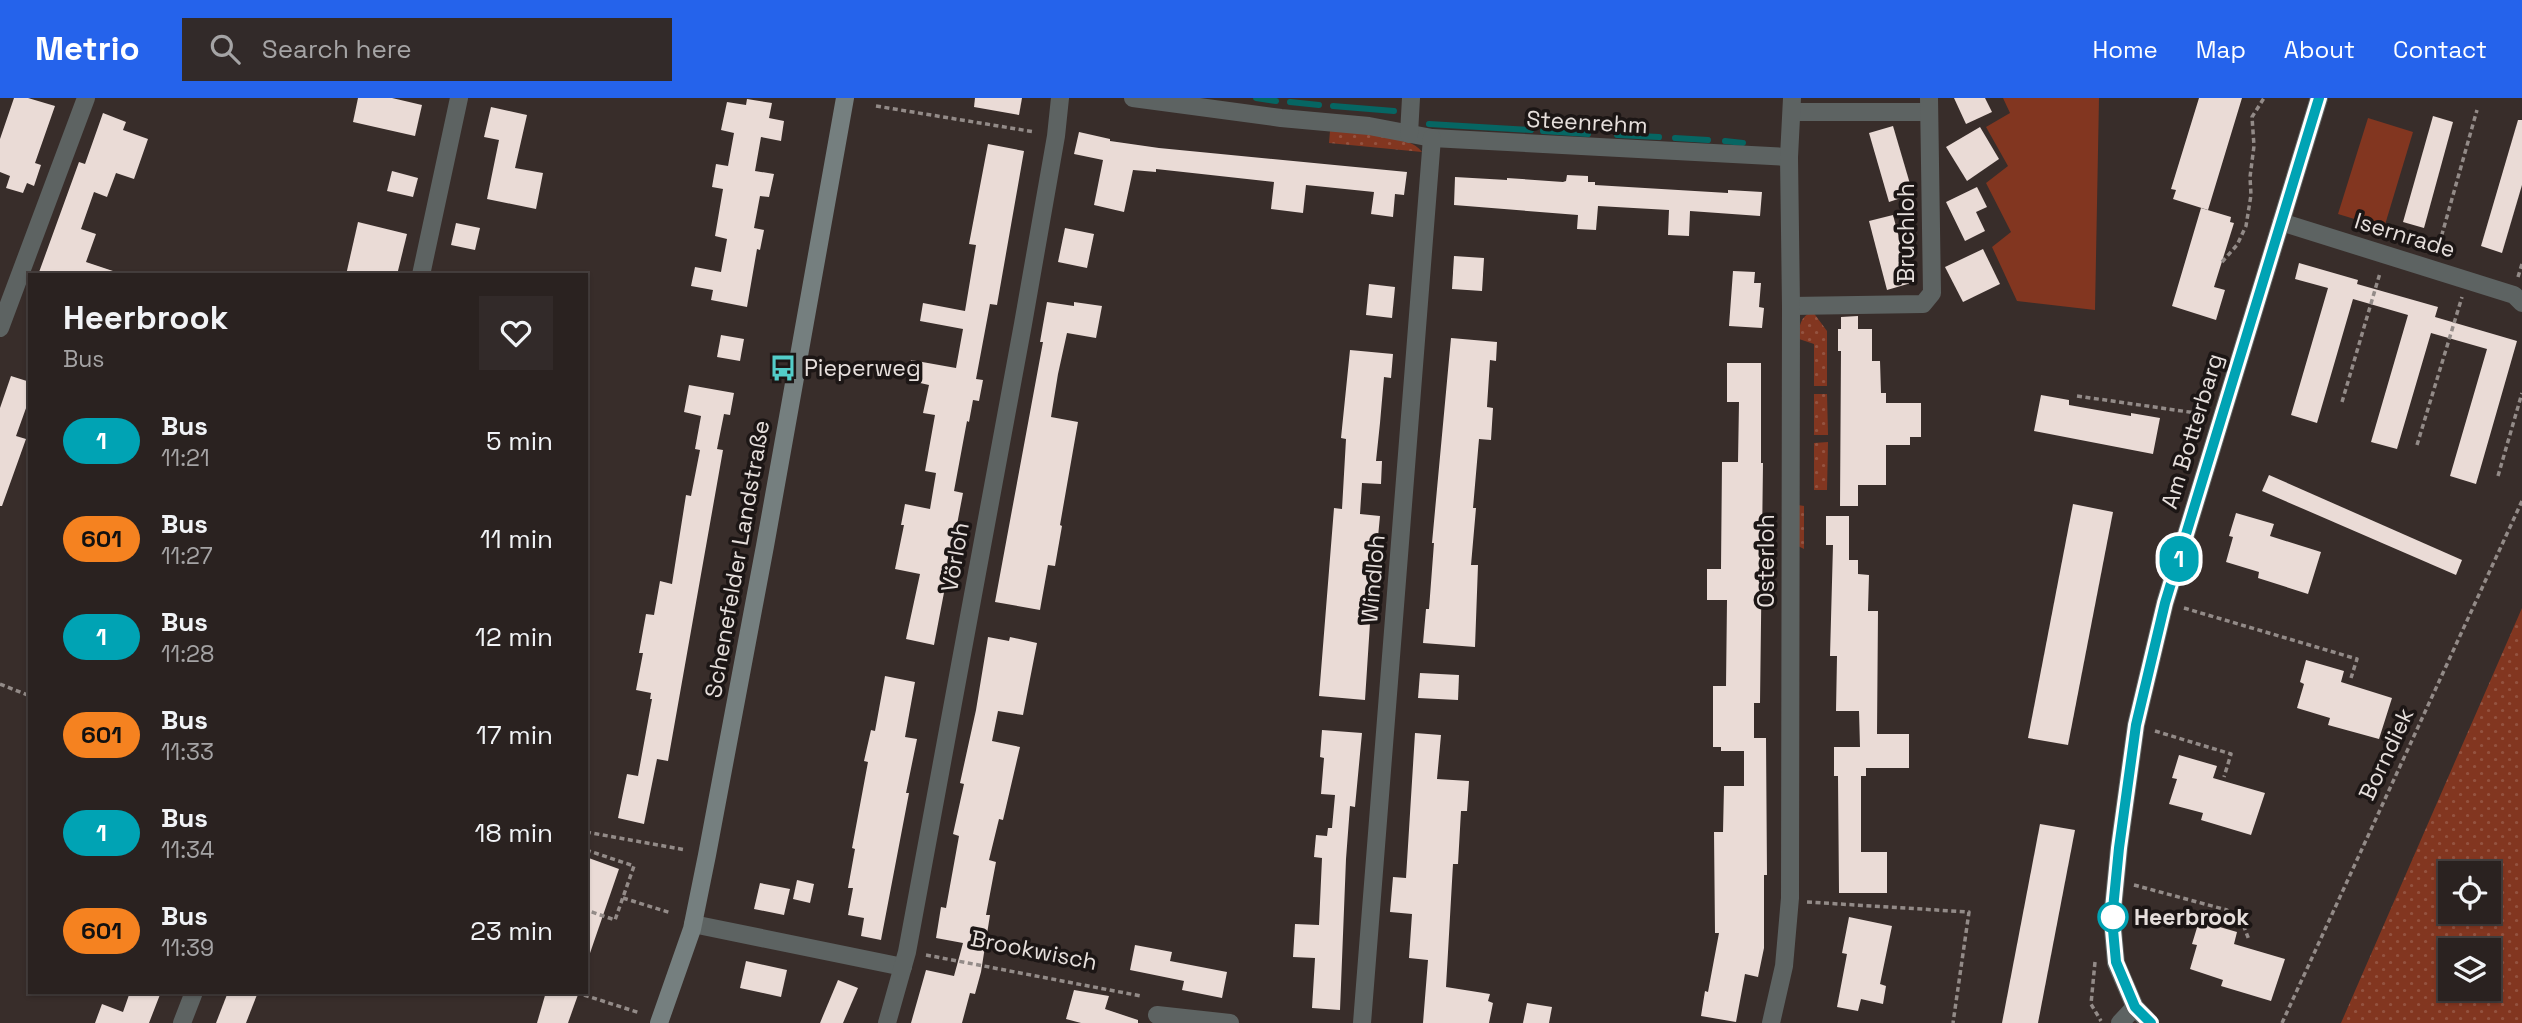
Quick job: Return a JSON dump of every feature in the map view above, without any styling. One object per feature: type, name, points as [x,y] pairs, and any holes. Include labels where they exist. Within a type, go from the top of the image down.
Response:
[{"type":"main road","name":"Schenefelder Landstraße","points":[[659,1023],[693,924],[765,546],[845,98]]},
{"type":"street","points":[[0,328],[86,98]]},
{"type":"street","points":[[421,273],[459,98]]},
{"type":"street","name":"Vörloh","points":[[887,1023],[904,967],[1023,324],[1056,136],[1060,98]]},
{"type":"street","name":"Steenrehm","points":[[1133,98],[1281,118],[1369,126],[1432,138],[1789,157]]},
{"type":"street","points":[[1409,134],[1412,98]]},
{"type":"street","name":"Am Botterbarg","points":[[2150,1023],[2135,1007],[2116,962],[2112,919],[2136,725],[2165,603],[2319,98]]},
{"type":"street","name":"Bruchloh","points":[[1791,306],[1923,304],[1932,293],[1929,105],[1792,105]]},
{"type":"street","name":"Osterloh","points":[[1771,1023],[1784,966],[1790,898],[1789,157],[1792,105]]},
{"type":"street","name":"Windloh","points":[[1362,1023],[1432,138]]},
{"type":"street","name":"Isernrade","points":[[2281,222],[2519,294]]},
{"type":"street","points":[[693,924],[904,967]]},
{"type":"street","points":[[182,1023],[193,994]]},
{"type":"street","points":[[2120,1023],[2135,1007]]},
{"type":"street","points":[[1157,1014],[1230,1023]]},
{"type":"path","points":[[2222,262],[2237,245],[2246,226],[2254,146],[2252,117],[2264,98]]},
{"type":"path","points":[[876,106],[1035,132]]},
{"type":"path","points":[[2437,254],[2477,110]]},
{"type":"path","points":[[2342,402],[2382,264]]},
{"type":"path","points":[[2519,294],[2522,264]]},
{"type":"path","points":[[2417,445],[2465,288]]},
{"type":"path","points":[[2498,476],[2522,393]]},
{"type":"path","points":[[2077,396],[2207,415]]},
{"type":"path","name":"Borndiek","points":[[2281,1023],[2522,500]]},
{"type":"path","points":[[2165,603],[2357,659],[2351,678]]},
{"type":"path","points":[[0,684],[28,695]]},
{"type":"path","points":[[2136,725],[2231,754],[2224,777]]},
{"type":"path","points":[[588,832],[686,850]]},
{"type":"path","points":[[588,851],[634,866],[615,920],[588,911]]},
{"type":"path","points":[[2116,880],[2227,910],[2243,924],[2249,940]]},
{"type":"path","points":[[623,898],[671,913]]},
{"type":"path","points":[[1805,902],[1969,912],[1953,1023]]},
{"type":"path","name":"Brookwisch","points":[[920,953],[1141,996]]},
{"type":"path","points":[[584,995],[640,1013]]},
{"type":"shaded area","points":[[2003,98],[2099,98],[2095,310],[2017,301],[1992,247],[2011,232],[1986,183],[2008,166],[1986,127],[2010,113]]},
{"type":"shaded area","points":[[2368,118],[2413,132],[2384,228],[2338,214]]},
{"type":"shaded area","points":[[1330,131],[1393,138],[1406,141],[1422,152],[1329,143]]},
{"type":"shaded area","points":[[1813,312],[1827,331],[1827,386],[1814,386],[1814,344],[1799,339],[1801,322]]},
{"type":"shaded area","points":[[1814,394],[1827,394],[1828,435],[1814,435]]},
{"type":"shaded area","points":[[1828,442],[1827,490],[1814,490],[1814,443]]},
{"type":"shaded area","points":[[1798,505],[1804,506],[1804,549],[1798,546]]},
{"type":"shaded area","points":[[2522,608],[2522,1023],[2341,1023]]},
{"type":"building","points":[[14,98],[28,98],[55,106],[35,163],[41,165],[34,186],[27,183],[23,193],[6,188],[10,176],[0,172],[0,139]]},
{"type":"building","points":[[358,98],[392,98],[422,105],[415,136],[353,122]]},
{"type":"building","points":[[975,98],[1022,98],[1019,115],[974,107]]},
{"type":"building","points":[[1954,98],[1985,98],[1992,112],[1966,124]]},
{"type":"building","points":[[2199,98],[2242,98],[2208,210],[2173,199],[2176,190],[2171,189]]},
{"type":"building","points":[[747,99],[772,103],[769,118],[784,121],[781,141],[761,137],[755,171],[774,174],[769,197],[760,196],[754,228],[764,230],[760,250],[757,249],[747,307],[711,300],[713,290],[691,286],[695,267],[721,272],[727,239],[715,236],[723,189],[712,187],[716,164],[728,166],[734,133],[721,130],[727,102],[746,105]]},
{"type":"building","points":[[491,107],[527,115],[515,168],[543,173],[536,209],[487,199],[499,140],[484,137]]},
{"type":"building","points":[[103,113],[126,122],[123,130],[148,139],[134,179],[116,173],[107,197],[94,192],[81,229],[96,234],[86,262],[116,273],[39,273],[79,162],[85,164]]},
{"type":"building","points":[[2433,116],[2453,122],[2424,228],[2403,222]]},
{"type":"building","points":[[2518,120],[2522,120],[2522,185],[2502,253],[2481,246]]},
{"type":"building","points":[[1893,126],[1913,194],[1889,202],[1869,133]]},
{"type":"building","points":[[1980,127],[1999,159],[1967,181],[1946,147]]},
{"type":"building","points":[[1079,132],[1110,141],[1159,148],[1407,172],[1404,195],[1395,194],[1393,217],[1371,214],[1374,192],[1306,185],[1303,213],[1271,209],[1274,182],[1156,169],[1156,172],[1133,170],[1124,212],[1094,205],[1103,160],[1074,154]]},
{"type":"building","points":[[988,144],[1024,151],[997,305],[990,304],[976,379],[983,380],[979,401],[973,400],[969,422],[967,421],[954,491],[963,493],[934,645],[906,639],[920,574],[895,569],[904,525],[901,525],[905,504],[930,509],[936,473],[925,471],[935,415],[923,413],[929,385],[907,380],[911,360],[956,368],[963,329],[920,321],[923,303],[965,311],[976,245],[969,244]]},
{"type":"building","points":[[392,171],[418,178],[413,197],[387,191]]},
{"type":"building","points":[[1567,175],[1588,176],[1588,182],[1595,182],[1595,185],[1728,193],[1728,190],[1762,192],[1760,216],[1690,211],[1689,236],[1668,235],[1669,210],[1598,206],[1596,230],[1577,229],[1578,215],[1454,205],[1455,177],[1563,182],[1566,181]]},
{"type":"building","points":[[1977,187],[1987,207],[1976,212],[1985,231],[1965,241],[1946,202]]},
{"type":"building","points":[[2201,208],[2231,217],[2230,222],[2234,223],[2214,287],[2225,290],[2216,320],[2172,306]]},
{"type":"building","points":[[1893,215],[1911,283],[1887,290],[1869,221]]},
{"type":"building","points":[[358,222],[407,234],[397,273],[346,273]]},
{"type":"building","points":[[456,223],[480,228],[475,250],[451,245]]},
{"type":"building","points":[[1065,228],[1094,234],[1087,268],[1058,262]]},
{"type":"building","points":[[1983,249],[2000,284],[1963,302],[1945,267]]},
{"type":"building","points":[[1454,256],[1484,258],[1482,291],[1452,289]]},
{"type":"building","points":[[2299,263],[2358,280],[2357,284],[2438,307],[2435,317],[2517,341],[2476,484],[2450,476],[2487,349],[2431,333],[2397,449],[2371,442],[2408,315],[2353,299],[2317,423],[2291,415],[2328,288],[2295,279]]},
{"type":"building","points":[[1733,271],[1755,272],[1754,283],[1761,283],[1759,307],[1764,308],[1762,328],[1729,326]]},
{"type":"building","points":[[1369,284],[1395,287],[1392,318],[1366,315]]},
{"type":"building","points":[[1047,302],[1102,306],[1096,338],[1067,333],[1058,374],[1051,417],[1078,422],[1055,566],[1048,565],[1040,610],[995,602],[1043,342],[1040,342]]},
{"type":"building","points":[[1858,316],[1858,329],[1872,329],[1872,361],[1880,361],[1881,393],[1886,393],[1886,403],[1921,403],[1921,437],[1910,437],[1910,445],[1886,445],[1886,485],[1858,485],[1858,506],[1840,506],[1841,351],[1838,351],[1838,329],[1841,329],[1841,317]]},
{"type":"building","points":[[721,335],[744,339],[740,361],[717,357]]},
{"type":"building","points":[[1451,338],[1497,342],[1496,361],[1490,360],[1487,407],[1493,408],[1491,440],[1479,439],[1473,508],[1476,508],[1471,565],[1478,565],[1475,647],[1423,643],[1426,609],[1429,609],[1432,543]]},
{"type":"building","points":[[1350,350],[1393,354],[1391,378],[1384,377],[1376,461],[1382,461],[1381,484],[1362,483],[1360,514],[1380,516],[1378,537],[1372,537],[1365,623],[1370,623],[1365,700],[1319,696],[1334,508],[1342,509],[1346,439],[1341,438]]},
{"type":"building","points":[[1727,363],[1761,363],[1763,463],[1760,703],[1754,703],[1754,738],[1766,738],[1767,875],[1764,875],[1764,948],[1758,977],[1745,974],[1736,1022],[1701,1016],[1719,933],[1715,933],[1714,832],[1723,832],[1724,786],[1744,786],[1744,751],[1721,751],[1721,747],[1713,747],[1713,686],[1726,686],[1727,600],[1707,600],[1707,569],[1721,569],[1722,462],[1738,462],[1739,402],[1727,402]]},
{"type":"building","points":[[11,376],[28,381],[28,403],[16,436],[26,439],[2,506],[0,506],[0,408]]},
{"type":"building","points":[[689,385],[734,393],[730,415],[724,414],[717,449],[723,450],[668,761],[657,759],[644,824],[618,818],[627,774],[638,776],[652,699],[651,693],[636,690],[643,653],[639,653],[646,614],[654,615],[660,581],[672,584],[686,495],[691,496],[700,450],[695,449],[701,416],[684,412]]},
{"type":"building","points":[[2041,395],[2069,400],[2069,405],[2131,416],[2131,413],[2160,418],[2153,454],[2034,431]]},
{"type":"building","points":[[2269,475],[2462,560],[2456,575],[2262,491]]},
{"type":"building","points":[[2073,504],[2113,512],[2068,745],[2028,738]]},
{"type":"building","points":[[2236,513],[2274,524],[2270,536],[2321,552],[2308,594],[2258,578],[2259,572],[2226,562],[2233,537],[2229,536]]},
{"type":"building","points":[[1826,516],[1849,516],[1849,560],[1858,560],[1858,574],[1869,575],[1868,611],[1878,611],[1877,734],[1909,734],[1909,768],[1866,768],[1866,776],[1861,776],[1861,852],[1887,852],[1887,893],[1839,893],[1838,776],[1834,776],[1834,747],[1860,747],[1859,711],[1836,711],[1837,656],[1830,656],[1833,545],[1826,545]]},
{"type":"building","points":[[988,637],[1009,641],[1010,637],[1037,643],[1023,715],[998,711],[992,741],[1020,747],[1003,820],[999,819],[989,860],[996,862],[986,915],[990,915],[981,972],[975,994],[970,993],[962,1023],[911,1023],[926,970],[954,976],[963,943],[936,938],[941,907],[946,908],[959,836],[953,834],[964,784],[960,783]]},
{"type":"building","points":[[2306,660],[2344,671],[2341,682],[2392,698],[2379,739],[2328,725],[2330,718],[2297,708],[2304,684],[2300,682]]},
{"type":"building","points":[[1420,673],[1459,675],[1458,700],[1418,698]]},
{"type":"building","points":[[885,676],[915,682],[905,737],[917,739],[881,940],[861,936],[864,918],[848,915],[853,888],[848,888],[855,849],[852,848],[868,762],[864,761],[871,730],[875,731]]},
{"type":"building","points":[[1322,730],[1362,733],[1355,807],[1350,806],[1340,1010],[1312,1008],[1315,958],[1293,957],[1295,924],[1319,925],[1322,858],[1314,857],[1316,835],[1327,836],[1328,828],[1332,828],[1335,795],[1321,794],[1324,758],[1320,757]]},
{"type":"building","points":[[1415,733],[1441,735],[1437,779],[1469,781],[1467,811],[1461,811],[1458,864],[1453,864],[1446,987],[1490,994],[1488,1001],[1493,1003],[1489,1023],[1423,1023],[1428,960],[1409,958],[1412,914],[1390,912],[1393,877],[1406,878]]},
{"type":"building","points":[[2179,755],[2217,766],[2213,778],[2265,793],[2251,835],[2201,820],[2203,813],[2169,804],[2177,779],[2172,778]]},
{"type":"building","points":[[2040,824],[2075,830],[2038,1023],[2002,1023]]},
{"type":"building","points":[[588,858],[619,869],[588,956]]},
{"type":"building","points":[[797,880],[814,884],[810,903],[793,899]]},
{"type":"building","points":[[760,883],[790,889],[784,915],[754,909]]},
{"type":"building","points":[[1849,917],[1892,926],[1880,984],[1886,986],[1883,1004],[1861,999],[1858,1011],[1837,1007],[1847,954],[1842,953]]},
{"type":"building","points":[[2199,921],[2237,932],[2234,944],[2285,959],[2271,1001],[2221,986],[2223,980],[2190,969],[2197,945],[2192,944]]},
{"type":"building","points":[[1135,945],[1172,952],[1170,961],[1227,972],[1222,998],[1182,990],[1184,981],[1130,970]]},
{"type":"building","points":[[746,961],[787,970],[781,997],[740,988]]},
{"type":"building","points":[[838,980],[858,988],[843,1023],[820,1023]]},
{"type":"building","points":[[1074,990],[1109,996],[1105,1009],[1138,1020],[1138,1023],[1081,1023],[1066,1019]]},
{"type":"building","points":[[129,994],[160,994],[149,1023],[95,1023],[102,1004],[123,1012]]},
{"type":"building","points":[[227,994],[257,994],[246,1023],[216,1023]]},
{"type":"building","points":[[545,994],[578,994],[568,1023],[537,1023]]},
{"type":"building","points":[[1527,1003],[1552,1007],[1549,1023],[1523,1023]]},
{"type":"waterway","points":[[1256,98],[1276,101]]},
{"type":"waterway","points":[[1290,102],[1319,105]]},
{"type":"waterway","points":[[1333,106],[1394,111]]},
{"type":"waterway","points":[[1429,124],[1531,130]]},
{"type":"waterway","points":[[1543,131],[1588,134]]},
{"type":"waterway","points":[[1617,135],[1659,137]]},
{"type":"waterway","points":[[1675,138],[1708,140]]},
{"type":"waterway","points":[[1725,141],[1743,143]]},
{"type":"bus line","name":"1","points":[[2151,1023],[2135,1007],[2116,962],[2112,919],[2136,725],[2165,603],[2319,98]]},
{"type":"place","name":"Pieperweg","points":[[783,368]]},
{"type":"place","name":"Heerbrook","points":[[2113,917]]}]
